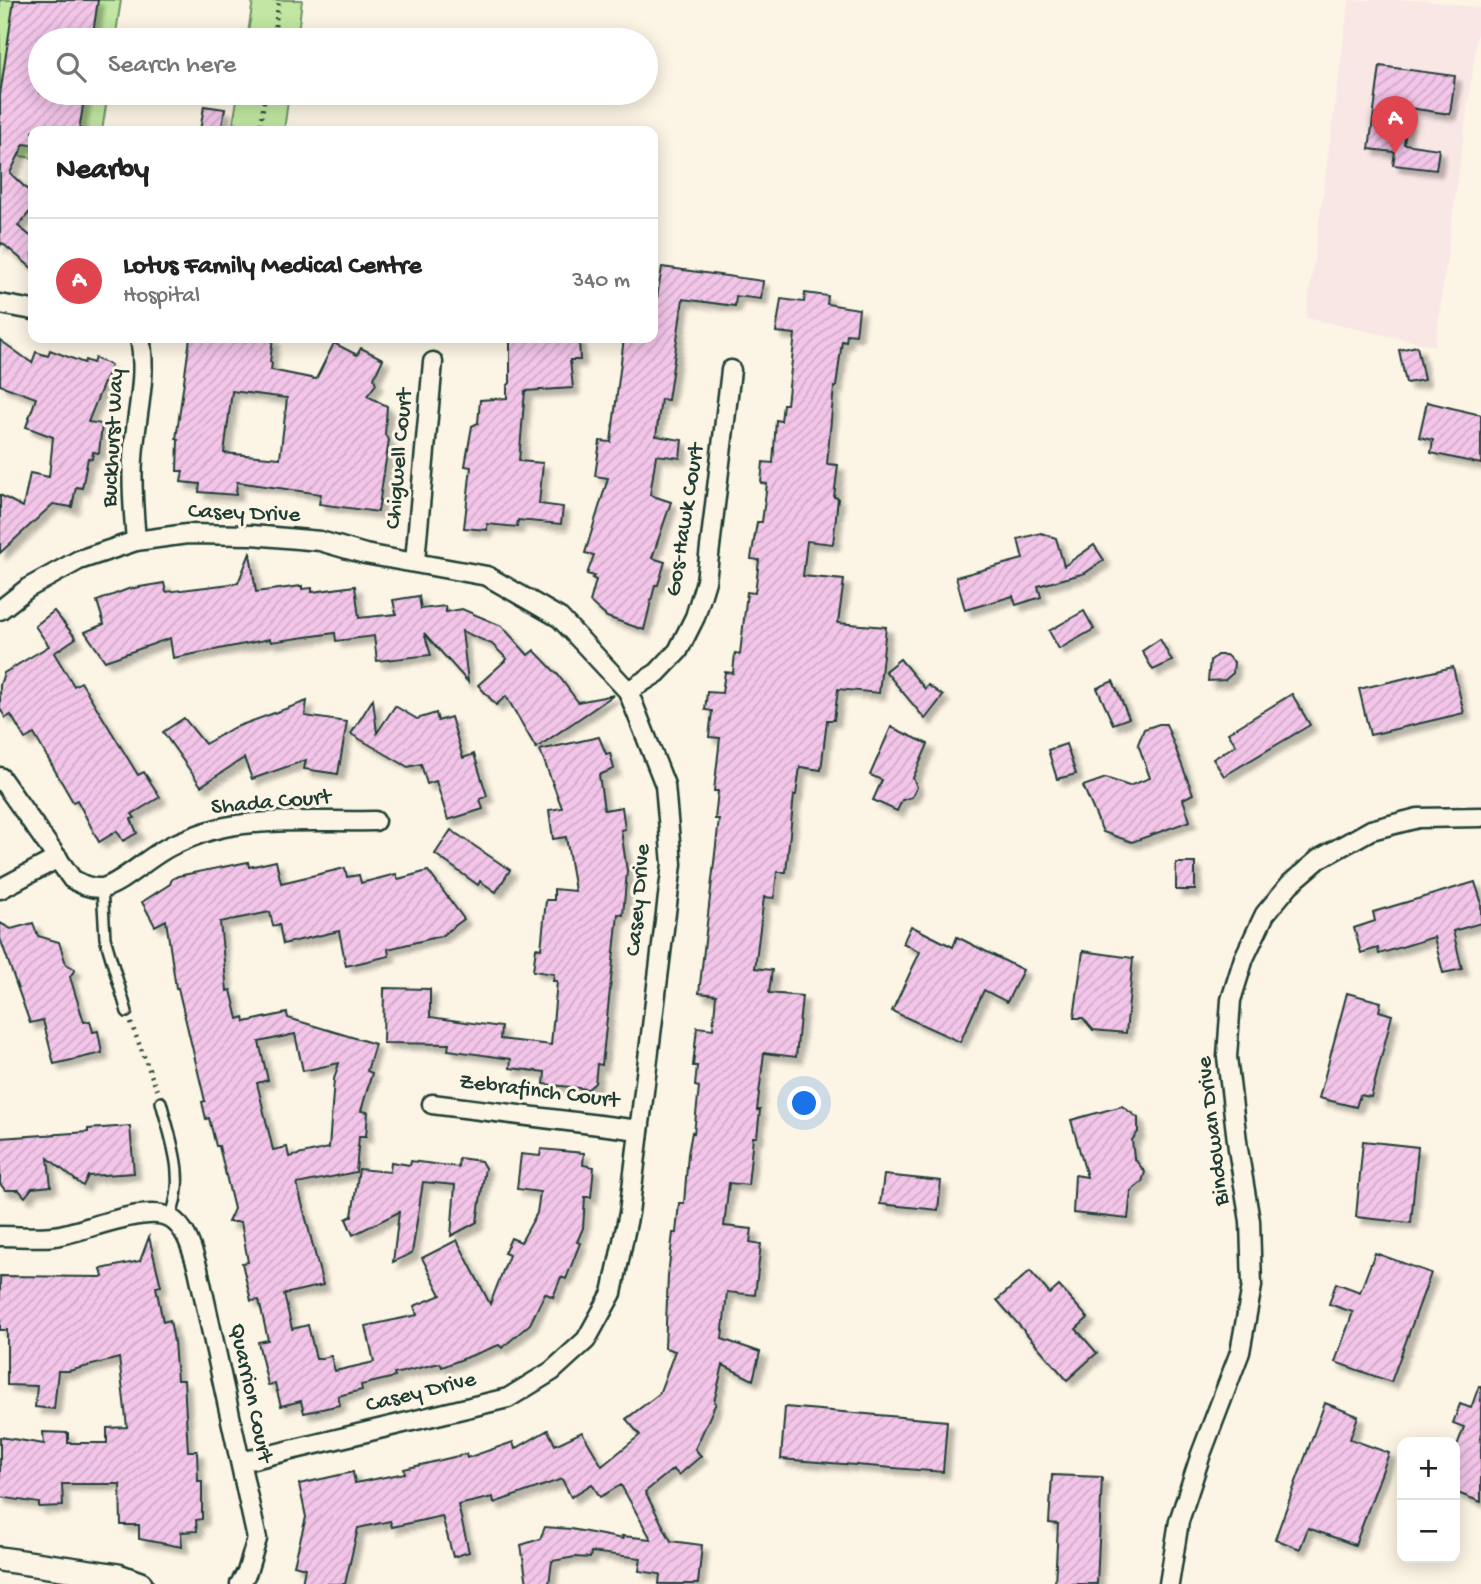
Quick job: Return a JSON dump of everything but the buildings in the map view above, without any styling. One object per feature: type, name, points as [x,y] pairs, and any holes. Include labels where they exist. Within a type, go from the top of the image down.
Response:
[{"type":"street","points":[[0,304],[28,309]]},
{"type":"street","name":"Buckhurst Way","points":[[136,541],[133,458],[142,391],[141,343]]},
{"type":"street","name":"Chigwell Court","points":[[415,561],[433,362]]},
{"type":"street","name":"Gos-Hawk Court","points":[[628,691],[657,673],[678,651],[695,617],[706,581],[731,370]]},
{"type":"street","name":"Casey Drive","points":[[2,610],[28,588],[79,561],[136,541],[187,534],[252,535],[320,541],[365,554],[487,576],[560,618],[628,691],[666,785],[671,864],[629,1213],[612,1293],[586,1340],[552,1371],[508,1398],[241,1462]]},
{"type":"street","points":[[0,777],[72,878],[86,887],[102,888]]},
{"type":"street","name":"Bindowan Drive","points":[[1169,1584],[1179,1521],[1240,1352],[1252,1286],[1250,1220],[1227,1058],[1231,1000],[1244,958],[1265,914],[1290,884],[1319,859],[1371,830],[1418,818],[1481,817]]},
{"type":"street","name":"Shada Court","points":[[102,888],[170,846],[225,827],[375,821]]},
{"type":"street","points":[[0,889],[58,858]]},
{"type":"street","name":"Zebrafinch Court","points":[[432,1104],[639,1130]]},
{"type":"street","points":[[0,1236],[54,1236],[140,1215],[170,1217]]},
{"type":"street","name":"Quarrion Court","points":[[170,1217],[187,1236],[198,1269],[257,1539],[247,1572],[240,1584]]},
{"type":"street","points":[[0,1559],[118,1576],[141,1584]]},
{"type":"lane","points":[[102,888],[105,939],[127,1012]]},
{"type":"lane","points":[[161,1102],[179,1177],[176,1202],[170,1217]]},
{"type":"path","points":[[275,28],[279,0]]},
{"type":"path","points":[[261,126],[263,105]]},
{"type":"path","points":[[127,1012],[161,1102]]},
{"type":"shaded area","points":[[1349,0],[1423,0],[1481,8],[1435,346],[1306,318]]},
{"type":"green space","points":[[0,0],[121,0],[117,28],[28,28],[28,105],[106,105],[103,126],[28,126],[28,157],[0,153]]},
{"type":"green space","points":[[253,0],[302,0],[298,28],[249,28]]},
{"type":"green space","points":[[236,105],[287,105],[285,126],[233,126]]},
{"type":"place","name":"Lotus Family Medical Centre","points":[[1395,154]]}]
